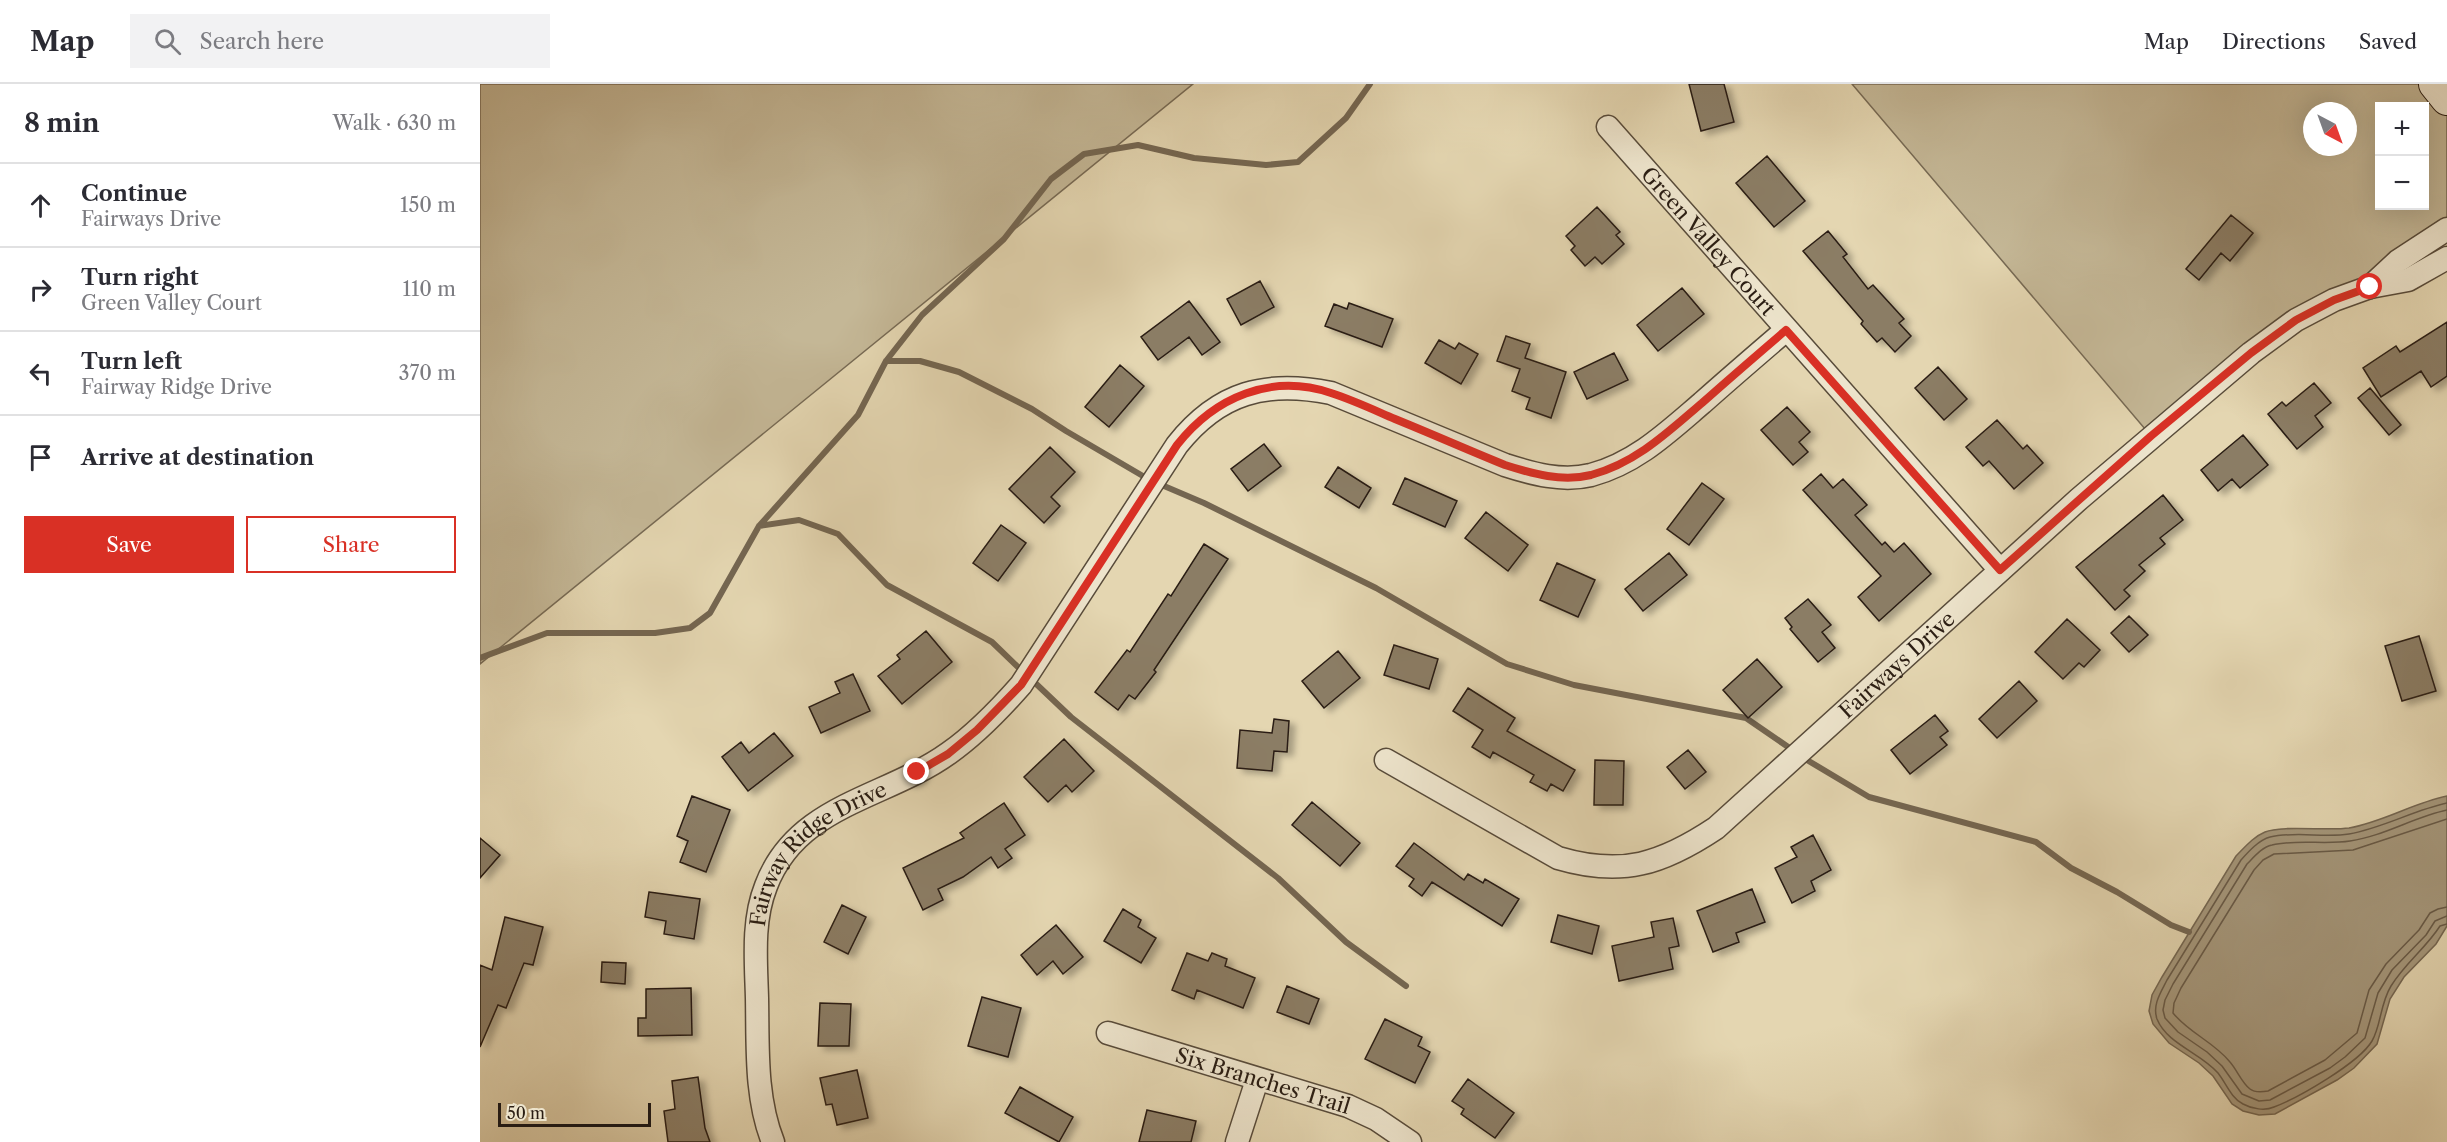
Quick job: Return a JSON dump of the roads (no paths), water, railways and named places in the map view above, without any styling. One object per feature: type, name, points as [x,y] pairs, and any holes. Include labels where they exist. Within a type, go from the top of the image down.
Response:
[{"type":"street","points":[[2435,84],[2447,99]]},
{"type":"street","name":"Green Valley Court","points":[[1608,127],[2000,570]]},
{"type":"street","name":"Fairways Drive","points":[[2370,287],[2398,261],[2447,229]]},
{"type":"street","name":"Fairways Drive","points":[[1386,760],[1558,858],[1581,865],[1608,868],[1636,865],[1663,858],[1716,828],[2000,570],[2151,436],[2251,353],[2296,320],[2334,300],[2370,287],[2408,280],[2447,258]]},
{"type":"street","name":"Fairway Ridge Drive","points":[[773,1142],[765,1118],[760,1084],[755,953],[758,913],[766,886],[777,863],[789,847],[819,819],[881,791],[948,754],[1003,706],[1021,685],[1177,445],[1201,418],[1218,405],[1239,395],[1261,389],[1309,388],[1331,393],[1505,465],[1535,474],[1558,477],[1589,475],[1620,465],[1649,448],[1786,330]]},
{"type":"street","name":"Six Branches Trail","points":[[1108,1033],[1348,1107],[1376,1119],[1410,1142]]},
{"type":"street","points":[[1237,1142],[1257,1080]]},
{"type":"water","points":[[2447,796],[2447,926],[2436,944],[2404,977],[2390,999],[2377,1044],[2354,1068],[2337,1080],[2275,1114],[2259,1115],[2243,1111],[2232,1104],[2213,1076],[2199,1063],[2169,1043],[2153,1024],[2149,1011],[2152,995],[2162,977],[2236,856],[2253,839],[2272,830],[2349,828]]},
{"type":"waterway","points":[[480,658],[547,633],[655,633],[690,628],[710,613],[759,526],[858,415],[886,361],[922,315],[1004,239],[1051,179],[1084,154],[1138,145],[1194,158],[1266,165],[1298,162],[1346,118],[1370,84]]},
{"type":"waterway","points":[[886,361],[920,361],[959,372],[1032,409],[1148,479]]},
{"type":"waterway","points":[[1157,483],[1204,503],[1376,588],[1507,664],[1574,685],[1746,718],[1794,751]]},
{"type":"waterway","points":[[759,526],[799,520],[838,534],[887,585],[992,642],[1023,672]]},
{"type":"waterway","points":[[1031,679],[1071,717],[1278,878],[1346,942],[1406,986]]},
{"type":"waterway","points":[[1802,757],[1869,797],[2036,842],[2071,868],[2117,892],[2171,925],[2189,932]]}]
